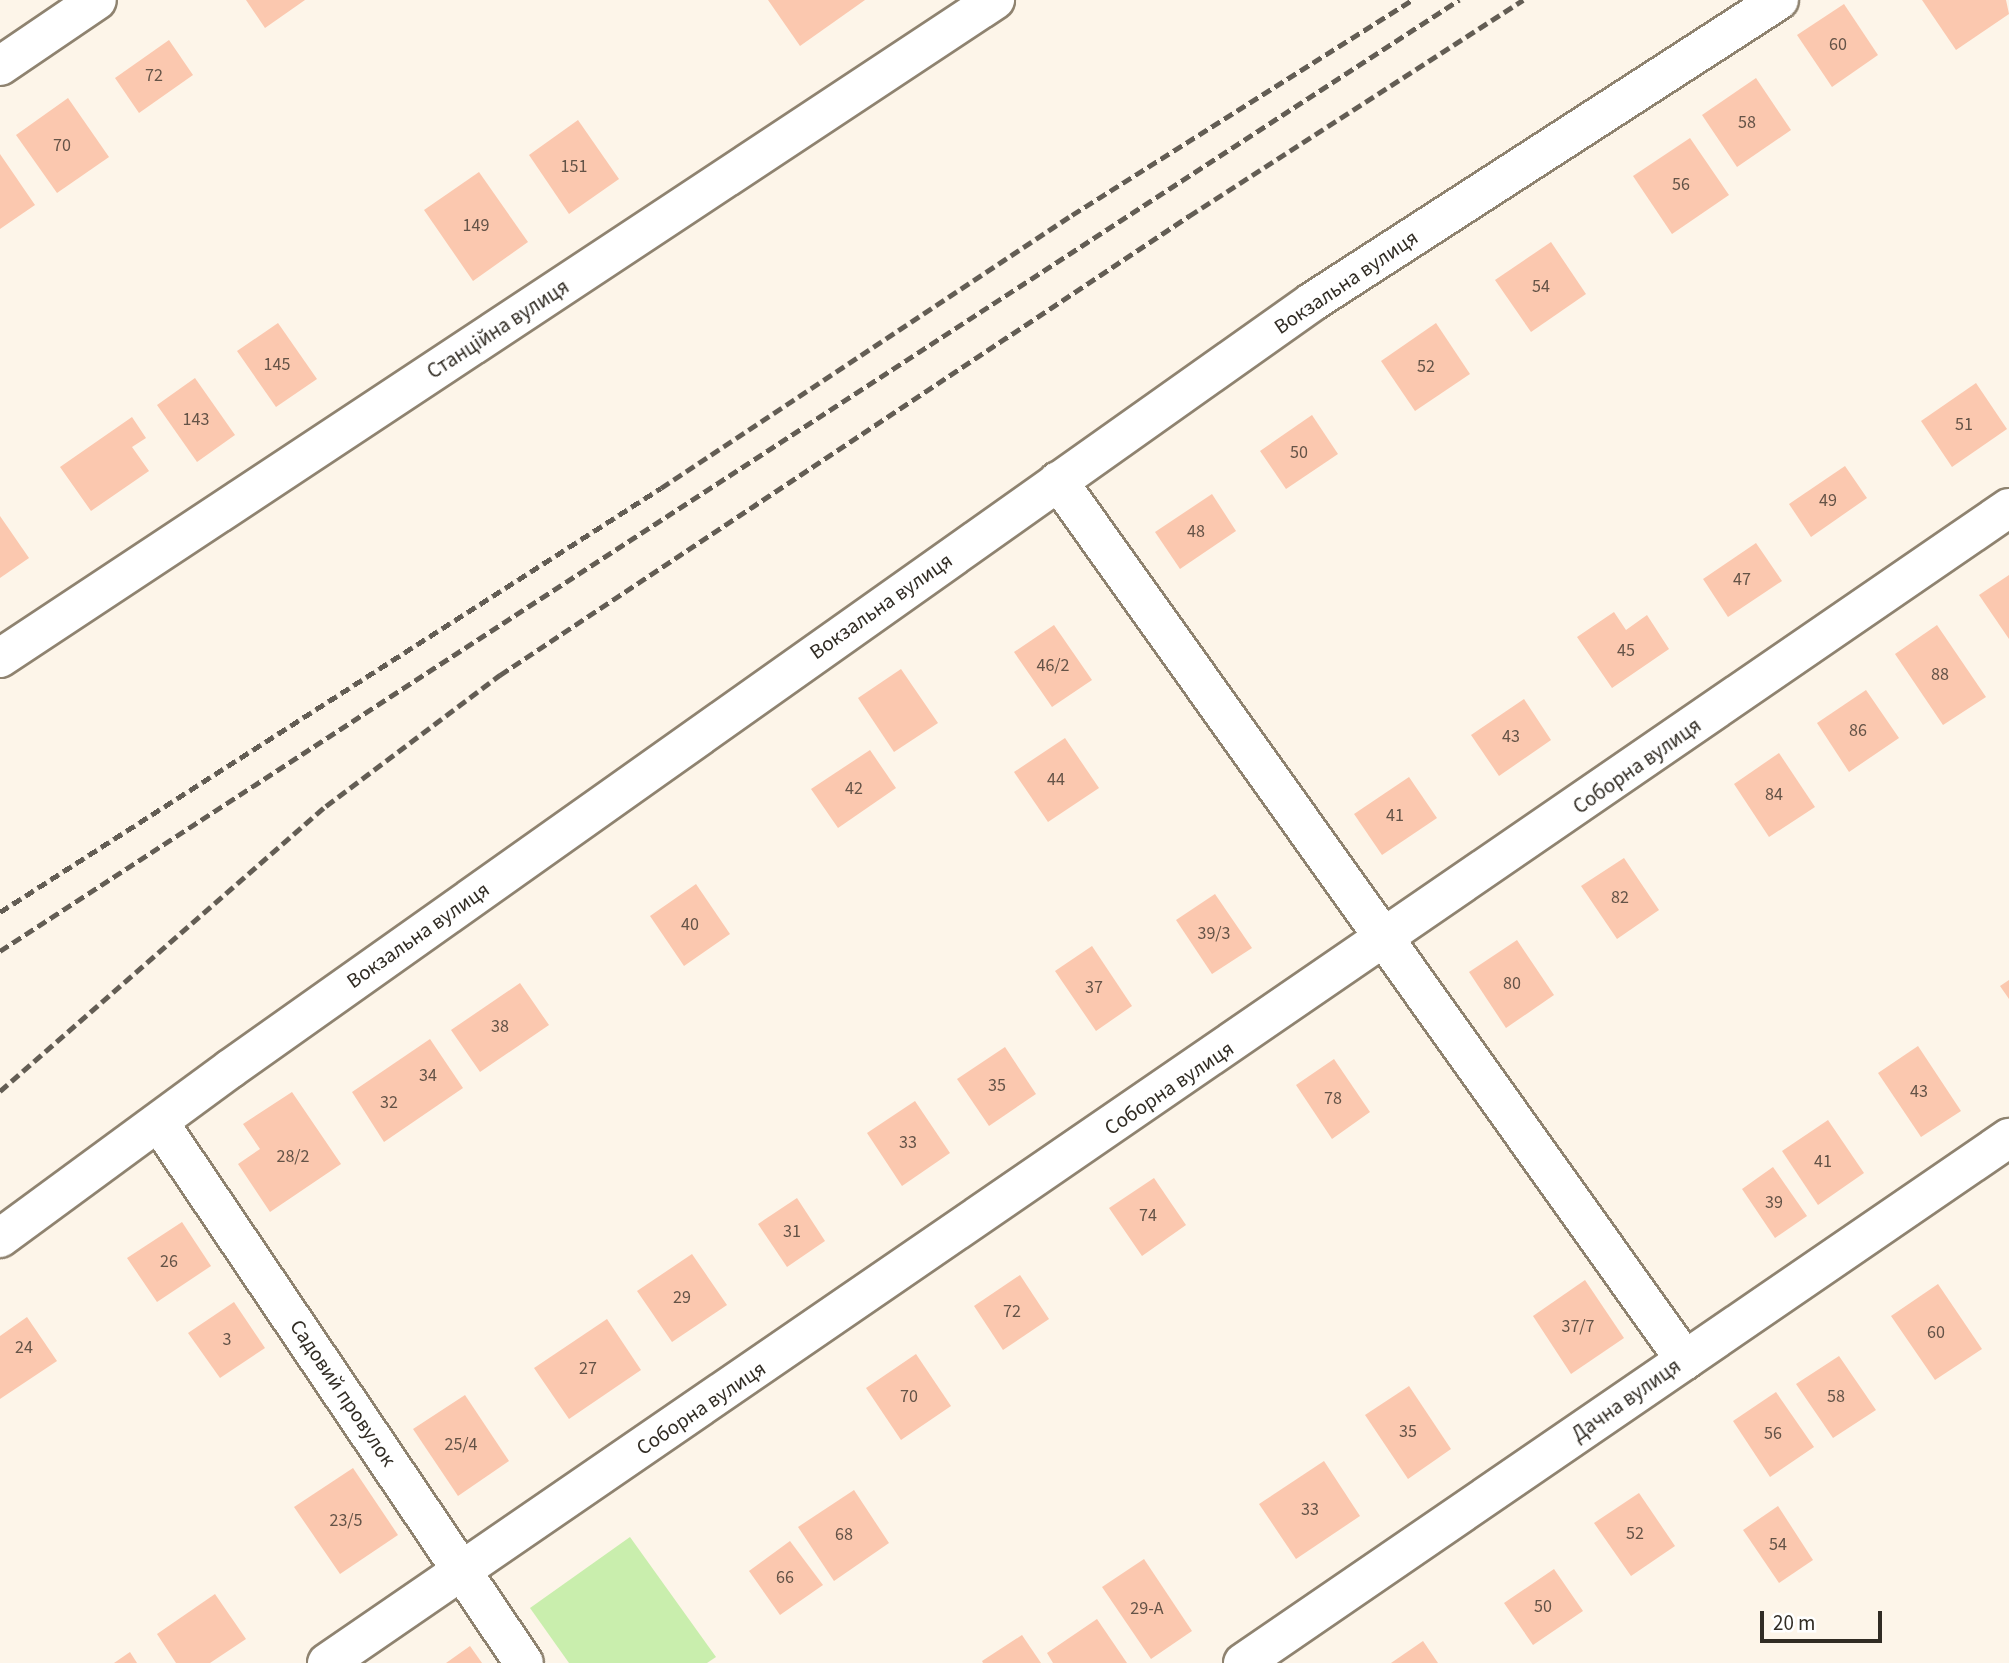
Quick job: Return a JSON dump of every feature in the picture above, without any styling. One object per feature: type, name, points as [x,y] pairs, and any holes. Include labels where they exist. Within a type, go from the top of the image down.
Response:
[{"type":"street","points":[[0,66],[97,0]]},
{"type":"street","name":"Станційна вулиця","points":[[0,658],[995,0]]},
{"type":"street","name":"Вокзальна вулиця","points":[[0,1238],[160,1124],[230,1069],[1312,302],[1779,0]]},
{"type":"street","points":[[1058,481],[1685,1360]]},
{"type":"street","name":"Соборна вулиця","points":[[327,1663],[1386,939],[2009,508]]},
{"type":"street","name":"Садовий провулок","points":[[160,1124],[524,1663]]},
{"type":"street","name":"Дачна вулиця","points":[[1243,1663],[2009,1138]]},
{"type":"green space","points":[[630,1537],[716,1657],[707,1663],[569,1663],[530,1608]]},
{"type":"building","points":[[246,0],[305,0],[265,28]]},
{"type":"building","points":[[768,0],[865,0],[800,46]]},
{"type":"building","points":[[1922,0],[2006,0],[2009,14],[1956,50]]},
{"type":"building","points":[[1844,4],[1878,55],[1832,87],[1797,35]]},
{"type":"building","points":[[169,40],[193,75],[139,113],[115,78]]},
{"type":"building","points":[[1756,78],[1791,130],[1737,167],[1702,115]]},
{"type":"building","points":[[68,98],[109,157],[57,193],[16,135]]},
{"type":"building","points":[[578,120],[619,179],[569,214],[529,155]]},
{"type":"building","points":[[1690,138],[1729,195],[1672,234],[1633,176]]},
{"type":"building","points":[[0,154],[35,205],[0,229]]},
{"type":"building","points":[[479,172],[528,242],[473,281],[424,210]]},
{"type":"building","points":[[1551,242],[1586,294],[1531,332],[1495,280]]},
{"type":"building","points":[[278,323],[317,379],[276,407],[237,351]]},
{"type":"building","points":[[1436,323],[1470,374],[1415,411],[1381,361]]},
{"type":"building","points":[[195,378],[235,435],[197,462],[157,405]]},
{"type":"building","points":[[1976,383],[2007,429],[1952,467],[1921,421]]},
{"type":"building","points":[[1312,415],[1338,454],[1286,489],[1260,451]]},
{"type":"building","points":[[132,417],[146,438],[132,447],[149,471],[91,511],[60,467]]},
{"type":"building","points":[[1845,466],[1867,498],[1811,537],[1789,504]]},
{"type":"building","points":[[1212,494],[1236,531],[1180,569],[1155,532]]},
{"type":"building","points":[[0,516],[29,558],[0,578]]},
{"type":"building","points":[[1756,543],[1782,581],[1728,617],[1703,579]]},
{"type":"building","points":[[2009,575],[2009,639],[1979,595]]},
{"type":"building","points":[[1614,612],[1626,630],[1647,615],[1669,649],[1612,688],[1577,637]]},
{"type":"building","points":[[1054,625],[1092,680],[1052,707],[1014,652]]},
{"type":"building","points":[[1937,625],[1986,697],[1943,725],[1895,654]]},
{"type":"building","points":[[901,669],[938,723],[894,752],[858,698]]},
{"type":"building","points":[[1866,690],[1899,738],[1849,772],[1817,723]]},
{"type":"building","points":[[1524,699],[1551,740],[1499,776],[1471,735]]},
{"type":"building","points":[[1065,738],[1099,788],[1048,822],[1014,772]]},
{"type":"building","points":[[870,750],[896,788],[838,828],[811,789]]},
{"type":"building","points":[[1779,753],[1815,807],[1769,837],[1734,784]]},
{"type":"building","points":[[1409,777],[1437,818],[1382,855],[1354,814]]},
{"type":"building","points":[[1624,858],[1659,910],[1617,939],[1581,886]]},
{"type":"building","points":[[696,884],[730,934],[684,966],[650,916]]},
{"type":"building","points":[[1215,894],[1252,948],[1212,974],[1176,920]]},
{"type":"building","points":[[1517,940],[1554,995],[1506,1028],[1469,972]]},
{"type":"building","points":[[1092,946],[1132,1006],[1096,1031],[1055,971]]},
{"type":"building","points":[[2009,980],[2009,999],[2000,986]]},
{"type":"building","points":[[520,983],[549,1025],[480,1072],[451,1030]]},
{"type":"building","points":[[430,1039],[463,1088],[384,1142],[352,1092]]},
{"type":"building","points":[[1918,1046],[1961,1111],[1921,1137],[1878,1073]]},
{"type":"building","points":[[1005,1047],[1036,1094],[989,1126],[957,1079]]},
{"type":"building","points":[[1334,1059],[1370,1112],[1332,1139],[1296,1085]]},
{"type":"building","points":[[292,1092],[341,1164],[270,1212],[238,1164],[260,1149],[243,1124]]},
{"type":"building","points":[[915,1101],[950,1153],[902,1186],[867,1133]]},
{"type":"building","points":[[1828,1120],[1864,1173],[1818,1205],[1782,1151]]},
{"type":"building","points":[[1773,1167],[1807,1216],[1775,1238],[1742,1189]]},
{"type":"building","points":[[1154,1178],[1186,1225],[1142,1256],[1109,1208]]},
{"type":"building","points":[[797,1198],[825,1241],[787,1267],[758,1224]]},
{"type":"building","points":[[182,1222],[211,1266],[157,1302],[127,1258]]},
{"type":"building","points":[[692,1254],[727,1305],[672,1342],[637,1291]]},
{"type":"building","points":[[1020,1275],[1049,1319],[1003,1350],[974,1306]]},
{"type":"building","points":[[1585,1280],[1624,1338],[1571,1374],[1533,1316]]},
{"type":"building","points":[[1938,1284],[1982,1349],[1935,1380],[1891,1316]]},
{"type":"building","points":[[234,1302],[265,1348],[220,1378],[188,1333]]},
{"type":"building","points":[[27,1317],[57,1361],[0,1399],[0,1336]]},
{"type":"building","points":[[607,1319],[641,1370],[569,1419],[534,1368]]},
{"type":"building","points":[[916,1354],[951,1406],[901,1440],[866,1388]]},
{"type":"building","points":[[1839,1356],[1876,1410],[1833,1438],[1796,1384]]},
{"type":"building","points":[[1409,1386],[1451,1449],[1408,1479],[1365,1415]]},
{"type":"building","points":[[1776,1392],[1814,1447],[1770,1477],[1733,1421]]},
{"type":"building","points":[[465,1395],[509,1461],[458,1496],[413,1429]]},
{"type":"building","points":[[1324,1461],[1360,1516],[1296,1559],[1259,1504]]},
{"type":"building","points":[[353,1468],[398,1535],[340,1574],[294,1507]]},
{"type":"building","points":[[854,1490],[889,1543],[834,1581],[798,1527]]},
{"type":"building","points":[[1639,1493],[1675,1546],[1631,1576],[1594,1523]]},
{"type":"building","points":[[1778,1506],[1813,1560],[1779,1583],[1743,1530]]},
{"type":"building","points":[[790,1541],[823,1585],[780,1615],[749,1571]]},
{"type":"building","points":[[1144,1559],[1192,1631],[1151,1659],[1102,1587]]},
{"type":"building","points":[[1554,1569],[1583,1611],[1533,1645],[1504,1603]]},
{"type":"building","points":[[215,1594],[246,1639],[210,1663],[176,1663],[157,1634]]},
{"type":"building","points":[[1097,1619],[1127,1663],[1053,1663],[1047,1653]]},
{"type":"building","points":[[1022,1635],[1041,1663],[983,1663],[982,1661]]},
{"type":"building","points":[[1423,1641],[1438,1663],[1391,1663]]},
{"type":"building","points":[[470,1646],[482,1663],[446,1663]]},
{"type":"building","points":[[130,1652],[137,1663],[114,1663]]},
{"type":"railway","points":[[0,912],[661,488],[1072,215],[1412,0]]},
{"type":"railway","points":[[0,951],[1459,0]]},
{"type":"railway","points":[[0,1091],[326,806],[500,675],[1189,216],[1523,0]]}]
